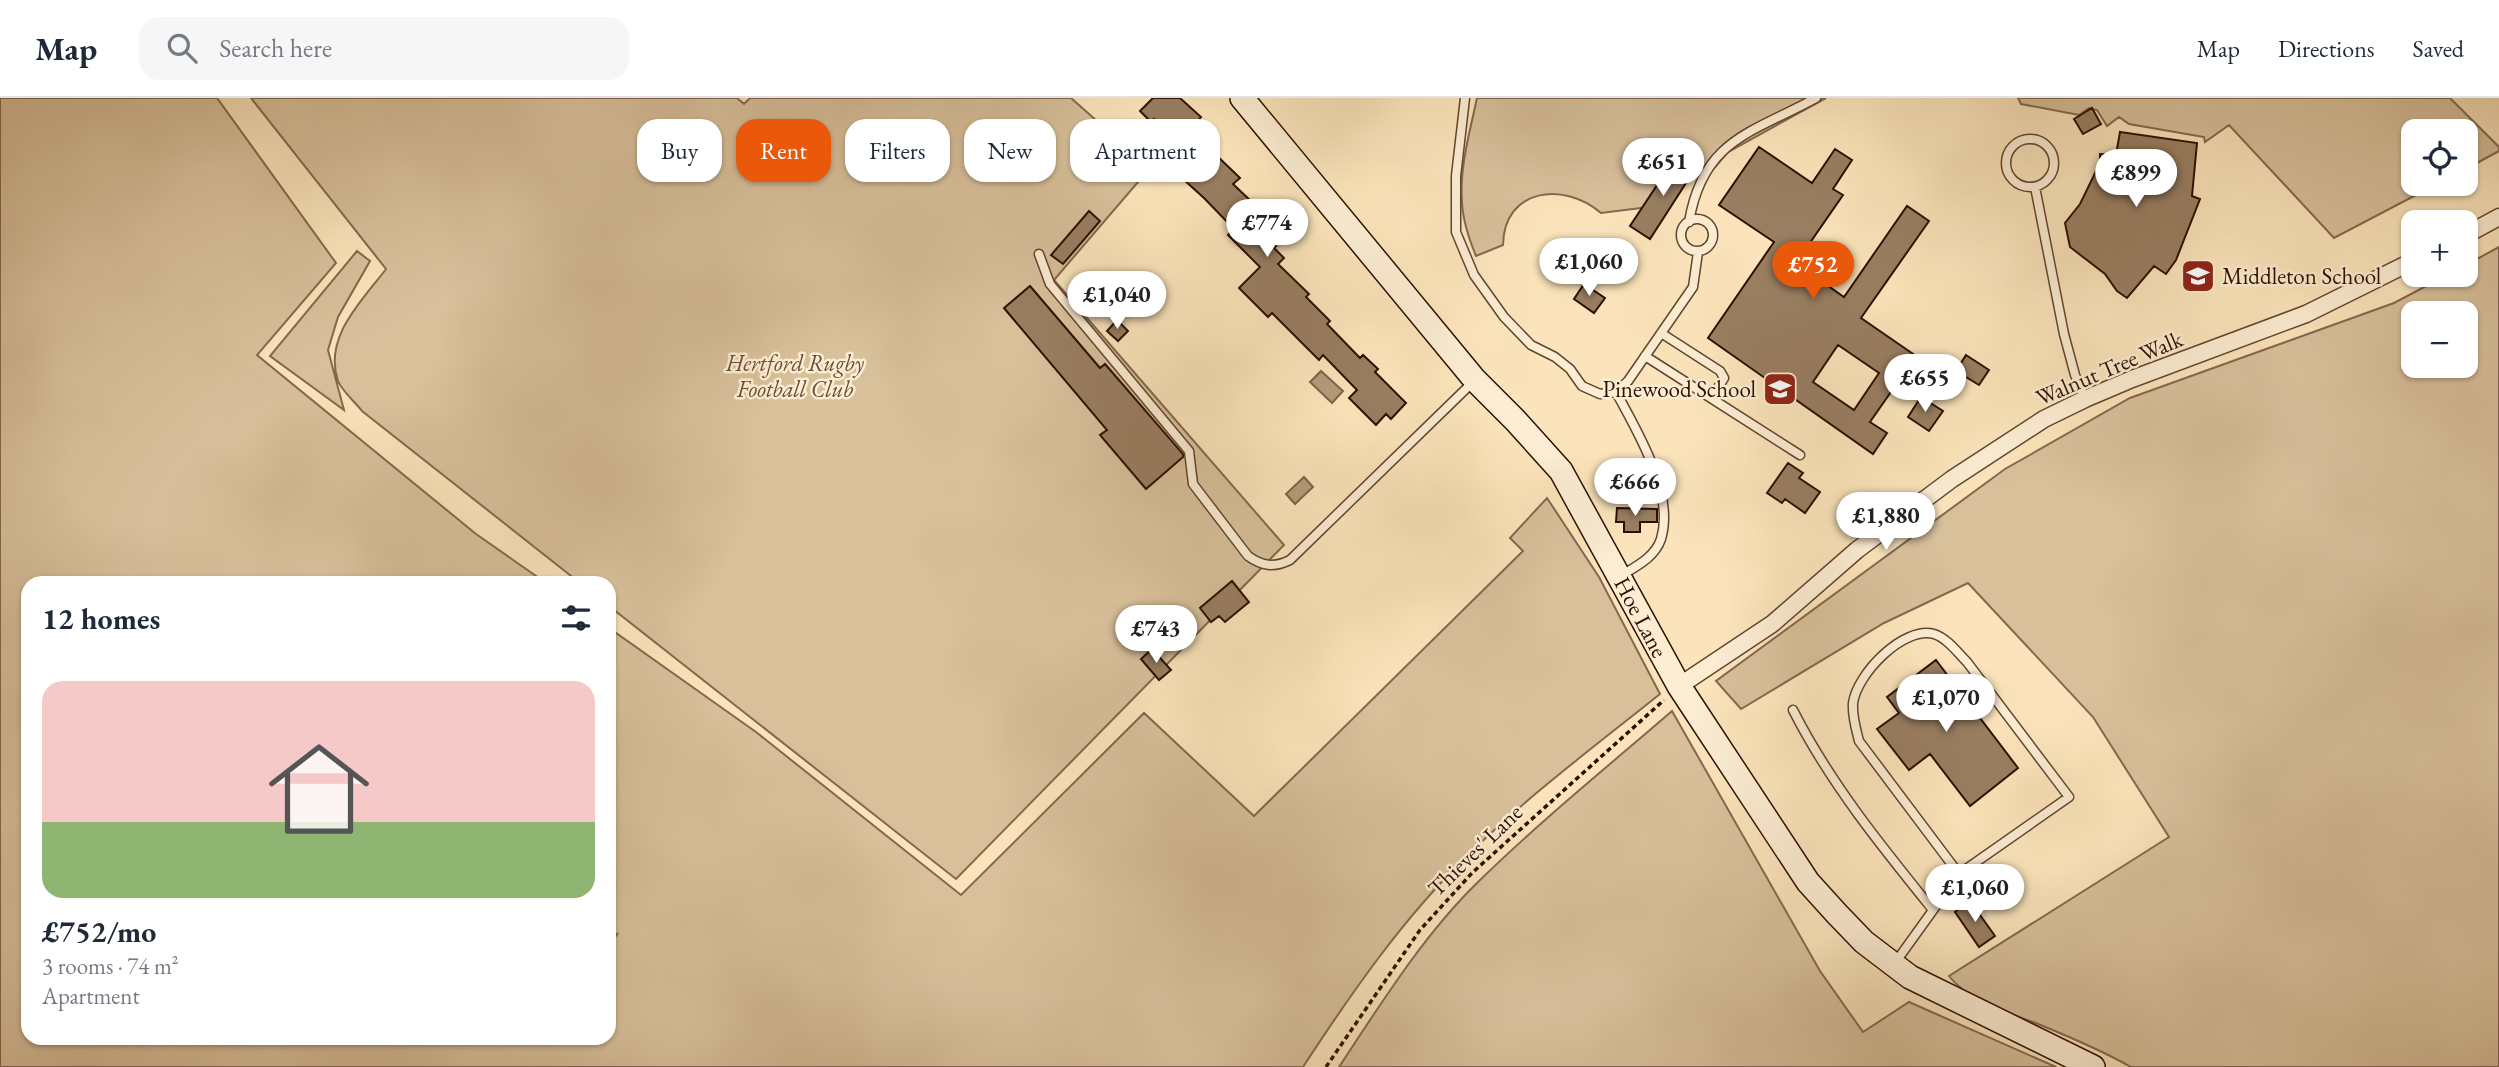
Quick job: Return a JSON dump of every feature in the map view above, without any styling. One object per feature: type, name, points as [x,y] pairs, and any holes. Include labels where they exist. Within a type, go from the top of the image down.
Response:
[{"type":"street","name":"Hoe Lane","points":[[1242,98],[1475,380],[1561,471],[1679,686],[1808,882],[1864,942],[1893,966],[1948,998],[2093,1067]]},
{"type":"street","points":[[2478,228],[2499,217]]},
{"type":"street","name":"Walnut Tree Walk","points":[[1679,686],[1772,624],[1857,550],[1952,479],[2025,430],[2084,398],[2306,314],[2401,267]]},
{"type":"lane","points":[[1465,98],[1456,176],[1456,232],[1474,275],[1504,317],[1531,345],[1555,357],[1570,369],[1582,386],[1600,394],[1616,392],[1628,381],[1693,287],[1698,251]]},
{"type":"lane","points":[[1689,222],[1699,219],[1709,224],[1713,233],[1708,248],[1698,251],[1688,249],[1682,240],[1682,230],[1689,222],[1700,183],[1720,152],[1746,134],[1816,98]]},
{"type":"lane","points":[[2033,139],[2047,147],[2054,162],[2049,178],[2035,187],[2019,185],[2008,173],[2007,156],[2010,149],[2024,140],[2033,139]]},
{"type":"lane","points":[[2035,187],[2063,334],[2084,398]]},
{"type":"lane","points":[[1039,254],[1050,284],[1189,451],[1193,484],[1248,556],[1256,562],[1279,565],[1290,560],[1475,380]]},
{"type":"lane","points":[[1661,333],[1720,371],[1724,378],[1712,397]]},
{"type":"lane","points":[[1645,356],[1800,455]]},
{"type":"lane","points":[[1616,392],[1650,457],[1659,485],[1664,516],[1661,541],[1645,561],[1619,576]]},
{"type":"lane","points":[[1893,966],[1959,874],[2069,797],[1968,662],[1935,634],[1919,633],[1875,660],[1863,676],[1853,704],[1854,722],[1859,741],[1959,874]]},
{"type":"lane","points":[[1793,710],[1815,753],[1834,782],[1933,910]]},
{"type":"path","name":"Thieves' Lane","points":[[1326,1067],[1420,930],[1472,873],[1679,686]]},
{"type":"green space","points":[[0,98],[217,98],[336,263],[257,355],[476,534],[536,576],[21,576],[21,1045],[616,1045],[616,633],[756,732],[961,895],[1144,713],[1254,816],[1523,551],[1510,538],[1547,498],[1599,577],[1660,694],[1515,812],[1445,878],[1380,956],[1303,1067],[0,1067]]},
{"type":"green space","name":"Hertford Rugby Football Club","points":[[251,98],[737,98],[744,104],[750,98],[1071,98],[1095,119],[1070,119],[1070,182],[1138,182],[1054,280],[1284,545],[956,879],[616,612],[616,576],[571,576],[362,411],[338,381],[335,365],[340,335],[356,307],[386,269]]},
{"type":"green space","points":[[1477,98],[1826,98],[1728,152],[1704,180],[1683,167],[1657,206],[1601,213],[1570,196],[1554,194],[1525,201],[1514,211],[1506,226],[1503,245],[1476,256],[1465,223],[1461,190]]},
{"type":"green space","points":[[2018,98],[2450,98],[2471,119],[2401,119],[2401,196],[2414,196],[2334,238],[2229,125],[2205,142],[2204,137],[2129,124],[2119,117],[2107,126],[2097,110],[2089,108],[2079,115],[2021,104]]},
{"type":"green space","points":[[2478,126],[2499,147],[2499,151],[2478,162]]},
{"type":"green space","points":[[2499,247],[2499,1067],[2131,1067],[1967,993],[1949,976],[2169,837],[2093,717],[1968,583],[1884,623],[1741,709],[1716,681],[2005,469],[2130,398],[2394,303],[2424,287],[2478,287],[2478,258]]},
{"type":"green space","points":[[357,251],[370,261],[338,317],[328,350],[344,410],[270,356]]},
{"type":"green space","points":[[1672,711],[1820,971],[1863,1032],[1909,1002],[2056,1067],[1339,1067],[1403,972],[1457,904],[1524,839]]},
{"type":"shaded area","points":[[1321,371],[1343,391],[1332,403],[1310,382]]},
{"type":"shaded area","points":[[1304,477],[1313,487],[1295,504],[1286,494]]},
{"type":"building","points":[[1153,98],[1180,98],[1201,117],[1148,119],[1140,111]]},
{"type":"building","points":[[2092,108],[2101,124],[2083,134],[2074,119]]},
{"type":"building","points":[[2120,132],[2197,143],[2192,196],[2200,199],[2176,260],[2166,274],[2154,266],[2127,298],[2117,291],[2105,274],[2070,247],[2065,223],[2080,204],[2100,163],[2100,154],[2116,155]]},
{"type":"building","points":[[1759,147],[1812,183],[1835,149],[1852,160],[1833,189],[1843,195],[1796,263],[1844,297],[1907,206],[1929,221],[1861,318],[1916,356],[1870,422],[1887,433],[1873,454],[1708,338],[1774,242],[1719,205]],"holes":[[[1838,345],[1879,373],[1854,410],[1813,382]]]},
{"type":"building","points":[[1677,155],[1695,169],[1650,239],[1630,226]]},
{"type":"building","points":[[1220,159],[1240,178],[1233,184],[1254,204],[1250,208],[1269,226],[1263,233],[1284,258],[1278,264],[1309,294],[1306,297],[1330,321],[1327,324],[1360,358],[1363,355],[1378,369],[1375,372],[1406,403],[1391,419],[1386,414],[1376,425],[1349,398],[1357,390],[1323,355],[1319,360],[1272,313],[1268,317],[1239,288],[1260,267],[1228,235],[1234,229],[1186,182],[1220,182]]},
{"type":"building","points":[[1089,211],[1100,221],[1063,264],[1051,255]]},
{"type":"building","points":[[1584,284],[1605,298],[1594,313],[1574,299]]},
{"type":"building","points":[[1030,286],[1100,368],[1105,364],[1183,454],[1183,457],[1146,489],[1100,435],[1107,430],[1004,308]]},
{"type":"building","points":[[1117,320],[1128,331],[1118,341],[1107,331]]},
{"type":"building","points":[[1966,355],[1989,370],[1979,385],[1956,371]]},
{"type":"building","points":[[1921,397],[1943,411],[1929,431],[1908,417]]},
{"type":"building","points":[[1788,463],[1803,473],[1799,478],[1820,492],[1805,513],[1785,499],[1782,503],[1767,493]]},
{"type":"building","points":[[1617,508],[1657,509],[1657,522],[1640,522],[1640,532],[1624,532],[1624,522],[1616,522]]},
{"type":"building","points":[[1232,581],[1249,602],[1225,622],[1219,616],[1211,622],[1200,608]]},
{"type":"building","points":[[1152,649],[1171,670],[1159,680],[1141,659]]},
{"type":"building","points":[[1936,660],[2018,768],[1970,806],[1930,754],[1909,770],[1877,729],[1899,713],[1887,697]]},
{"type":"building","points":[[1970,901],[1995,936],[1979,947],[1955,912]]},
{"type":"place","name":"Middleton School","points":[[2198,276]]},
{"type":"place","name":"Pinewood School","points":[[1780,389]]}]
